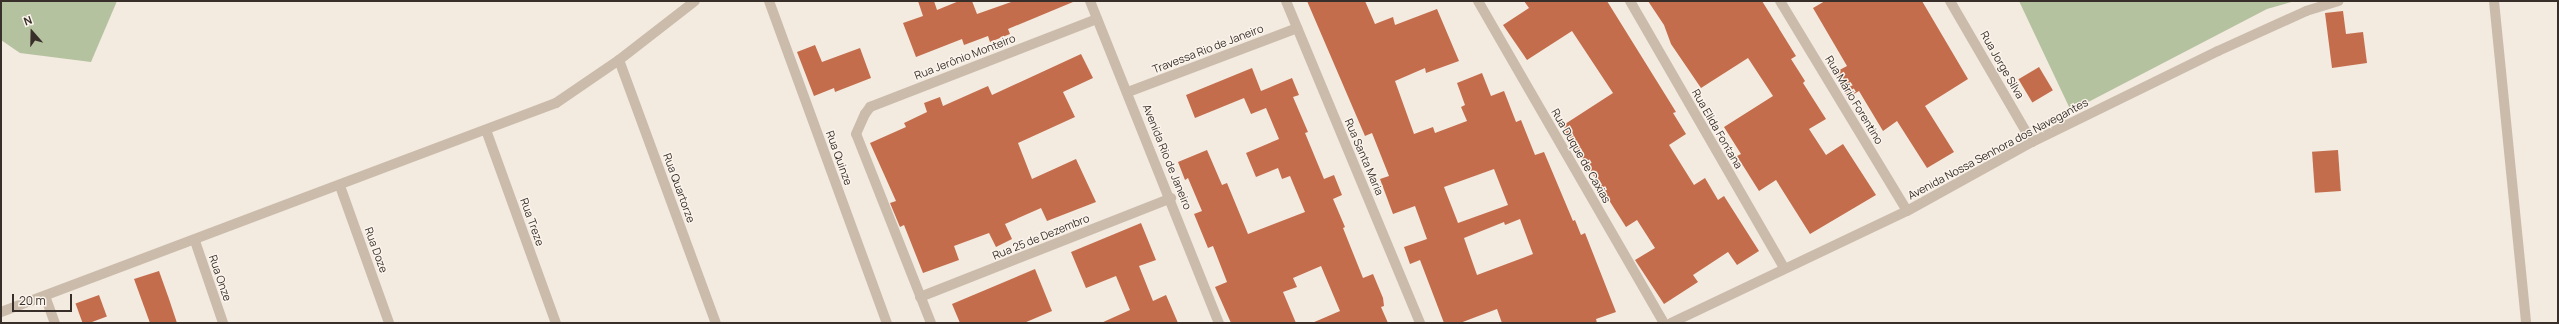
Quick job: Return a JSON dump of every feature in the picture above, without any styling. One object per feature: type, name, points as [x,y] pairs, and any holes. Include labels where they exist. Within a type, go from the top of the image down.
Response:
[{"type":"street","points":[[1,312],[194,241],[556,103],[619,60],[695,1]]},
{"type":"street","name":"Rua Quinze","points":[[769,1],[887,323]]},
{"type":"street","name":"Avenida Rio de Janeiro","points":[[1090,1],[1096,19],[1128,92],[1171,198],[1219,323]]},
{"type":"street","name":"Rua Santa Maria","points":[[1286,1],[1420,323]]},
{"type":"street","name":"Rua Duque de Caxias","points":[[1478,1],[1664,323]]},
{"type":"street","name":"Rua Elida Fontana","points":[[1630,1],[1784,268]]},
{"type":"street","name":"Rua Mário Forentino","points":[[1780,1],[1907,211]]},
{"type":"street","name":"Rua Jorge Silva","points":[[1950,1],[2032,142]]},
{"type":"street","name":"Avenida Nossa Senhora dos Navegantes","points":[[1671,323],[1784,268],[1907,211],[2032,142],[2225,48],[2306,11],[2339,1]]},
{"type":"street","points":[[2494,1],[2526,323]]},
{"type":"street","name":"Rua Jerônio Monteiro","points":[[920,298],[856,134],[870,107],[1096,19]]},
{"type":"street","name":"Travessa Rio de Janeiro","points":[[1128,92],[1297,28]]},
{"type":"street","name":"Rua Quartorze","points":[[619,60],[716,323]]},
{"type":"street","name":"Rua Treze","points":[[486,130],[556,323]]},
{"type":"street","name":"Rua Doze","points":[[340,186],[390,323]]},
{"type":"street","name":"Rua 25 de Dezembro","points":[[920,298],[1171,198]]},
{"type":"street","name":"Rua Onze","points":[[194,241],[223,323]]},
{"type":"street","points":[[45,296],[55,323]]},
{"type":"street","points":[[920,298],[931,323]]},
{"type":"green space","points":[[1,1],[117,1],[91,62],[20,53],[1,40]]},
{"type":"green space","points":[[2019,1],[2295,1],[2267,9],[2071,111]]},
{"type":"building","points":[[918,1],[934,1],[937,10],[959,1],[972,1],[977,14],[1014,1],[1073,2],[1008,29],[1010,34],[990,42],[988,36],[964,45],[962,39],[916,57],[903,23],[923,16]]},
{"type":"building","points":[[1307,1],[1365,1],[1375,24],[1393,17],[1395,25],[1437,9],[1459,61],[1426,73],[1425,68],[1395,81],[1414,134],[1433,127],[1435,133],[1467,121],[1461,107],[1465,105],[1457,83],[1482,73],[1491,96],[1504,91],[1516,122],[1521,120],[1535,155],[1544,152],[1573,221],[1575,220],[1581,235],[1585,233],[1616,312],[1596,319],[1597,323],[1502,323],[1497,309],[1460,323],[1444,323],[1420,260],[1410,264],[1404,247],[1427,239],[1415,206],[1393,214],[1380,179],[1389,176],[1372,133],[1365,136]],"holes":[[[1494,169],[1508,205],[1458,223],[1444,187]],[[1520,219],[1533,254],[1477,275],[1464,238],[1504,222],[1505,225]]]},
{"type":"building","points":[[1524,1],[1607,1],[1676,112],[1673,113],[1686,134],[1669,145],[1694,185],[1705,178],[1718,200],[1724,196],[1759,251],[1737,265],[1728,252],[1693,275],[1698,282],[1664,304],[1635,260],[1655,248],[1637,220],[1626,227],[1562,126],[1613,93],[1572,31],[1527,60],[1503,25],[1529,8]]},
{"type":"building","points":[[1648,1],[1762,1],[1796,56],[1791,59],[1805,81],[1803,83],[1826,119],[1809,129],[1826,155],[1843,144],[1876,195],[1810,234],[1776,180],[1759,191],[1737,156],[1741,154],[1724,127],[1773,96],[1748,58],[1701,88],[1671,44],[1664,25]]},
{"type":"building","points":[[1825,1],[1922,1],[1968,79],[1925,106],[1954,152],[1927,168],[1897,121],[1883,131],[1859,91],[1847,98],[1834,73],[1847,66],[1813,8]]},
{"type":"building","points":[[2343,11],[2346,34],[2363,32],[2367,63],[2332,68],[2325,13]]},
{"type":"building","points":[[815,45],[822,62],[860,48],[871,78],[835,92],[834,88],[814,96],[797,52]]},
{"type":"building","points":[[1081,54],[1093,78],[1063,92],[1075,117],[1018,143],[1032,179],[1076,159],[1096,202],[1047,221],[1041,208],[1005,224],[1012,239],[996,247],[989,233],[954,246],[959,260],[923,273],[904,225],[900,227],[890,203],[896,201],[870,143],[906,127],[904,123],[927,112],[924,103],[940,97],[943,106],[988,86],[992,95]]},
{"type":"building","points":[[2039,67],[2053,90],[2032,103],[2018,79]]},
{"type":"building","points":[[1252,68],[1261,91],[1292,78],[1299,95],[1293,97],[1308,132],[1305,133],[1324,179],[1334,175],[1342,195],[1333,199],[1345,227],[1343,228],[1363,278],[1373,274],[1383,298],[1384,306],[1381,307],[1388,323],[1312,323],[1340,311],[1321,266],[1293,278],[1297,287],[1283,292],[1296,323],[1231,323],[1215,287],[1227,282],[1213,246],[1208,248],[1194,214],[1202,211],[1188,178],[1185,180],[1178,162],[1207,150],[1222,185],[1227,183],[1248,234],[1305,212],[1290,176],[1282,179],[1278,168],[1256,177],[1246,153],[1279,139],[1266,108],[1251,114],[1244,98],[1195,118],[1186,95]]},
{"type":"building","points":[[2338,150],[2341,191],[2315,193],[2312,152]]},
{"type":"building","points":[[1141,223],[1156,260],[1139,266],[1153,301],[1166,295],[1178,323],[1101,323],[1130,310],[1116,276],[1086,288],[1071,252]]},
{"type":"building","points":[[1035,269],[1052,311],[1024,323],[960,323],[952,304]]},
{"type":"building","points":[[159,271],[177,323],[150,323],[134,279]]},
{"type":"building","points":[[99,295],[107,317],[89,323],[83,323],[76,304]]}]
